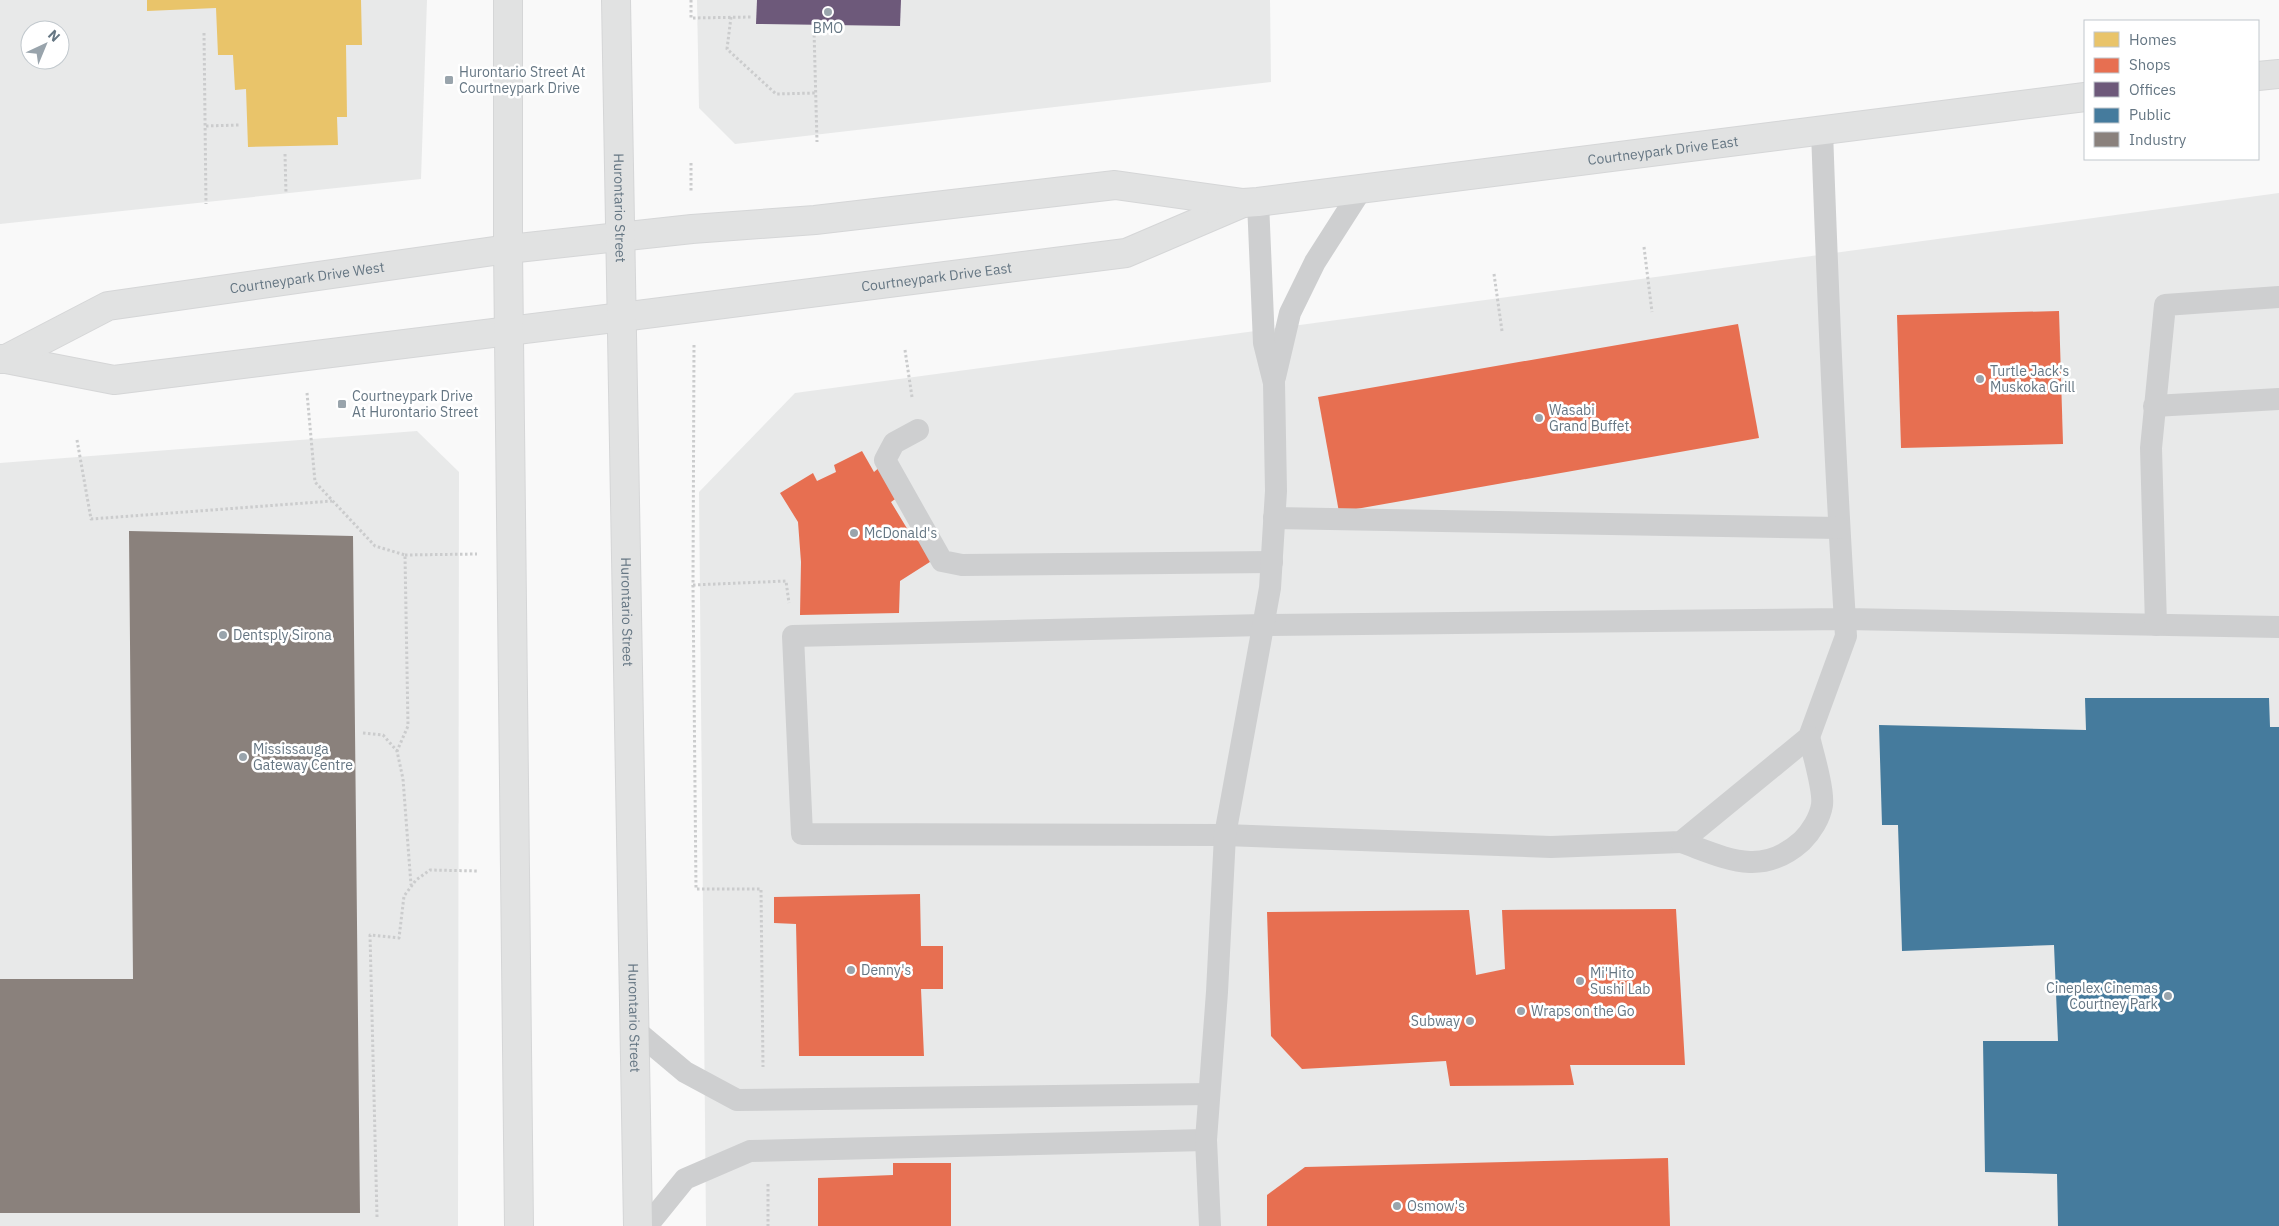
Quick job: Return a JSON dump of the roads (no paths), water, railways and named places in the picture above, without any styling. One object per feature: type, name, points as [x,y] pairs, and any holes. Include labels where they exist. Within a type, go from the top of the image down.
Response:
[{"type":"main road","points":[[508,0],[508,249],[519,1226]]},
{"type":"main road","name":"Hurontario Street","points":[[616,0],[638,1226]]},
{"type":"main road","points":[[2259,76],[2279,74]]},
{"type":"main road","name":"Courtneypark Drive East","points":[[621,236],[815,220],[1115,185],[1250,203],[2084,97]]},
{"type":"main road","name":"Courtneypark Drive East","points":[[622,317],[1126,252],[1250,203]]},
{"type":"main road","name":"Courtneypark Drive West","points":[[3,359],[108,306],[508,249],[621,236]]},
{"type":"main road","name":"Courtneypark Drive West","points":[[3,359],[114,380],[622,317]]},
{"type":"lane","points":[[1681,842],[1809,737],[1846,636],[1839,528],[1822,131]]},
{"type":"lane","points":[[1210,1226],[1206,1140],[1217,992],[1225,835],[1270,588],[1274,518],[1274,383],[1290,313],[1315,262],[1361,190]]},
{"type":"lane","points":[[1250,203],[1264,343],[1274,383]]},
{"type":"lane","points":[[2156,624],[2151,448],[2165,305],[2279,297]]},
{"type":"lane","points":[[2154,406],[2279,399]]},
{"type":"lane","points":[[918,430],[894,443],[885,460],[942,561],[962,565],[1272,562]]},
{"type":"lane","points":[[1274,518],[1839,528]]},
{"type":"lane","points":[[1809,737],[1816,765],[1822,805],[1812,832],[1789,853],[1760,863],[1730,859],[1681,842],[1551,847],[1225,835],[802,834],[793,636],[1263,626],[1845,619],[2279,627]]},
{"type":"lane","points":[[635,1030],[685,1072],[737,1100],[1209,1094]]},
{"type":"lane","points":[[647,1226],[685,1179],[750,1151],[1206,1140]]},
{"type":"place","name":"BMO","points":[[828,12]]},
{"type":"place","name":"Hurontario Street At Courtneypark Drive","points":[[449,80]]},
{"type":"place","name":"Turtle Jack's Muskoka Grill","points":[[1980,379]]},
{"type":"place","name":"Courtneypark Drive At Hurontario Street","points":[[342,404]]},
{"type":"place","name":"Wasabi Grand Buffet","points":[[1539,418]]},
{"type":"place","name":"McDonald's","points":[[854,533]]},
{"type":"place","name":"Dentsply Sirona","points":[[223,635]]},
{"type":"place","name":"Mississauga Gateway Centre","points":[[243,757]]},
{"type":"place","name":"Denny's","points":[[851,970]]},
{"type":"place","name":"Mi'Hito Sushi Lab","points":[[1580,981]]},
{"type":"place","name":"Cineplex Cinemas Courtney Park","points":[[2168,996]]},
{"type":"place","name":"Wraps on the Go","points":[[1521,1011]]},
{"type":"place","name":"Subway","points":[[1470,1021]]},
{"type":"place","name":"Osmow's","points":[[1397,1206]]}]
